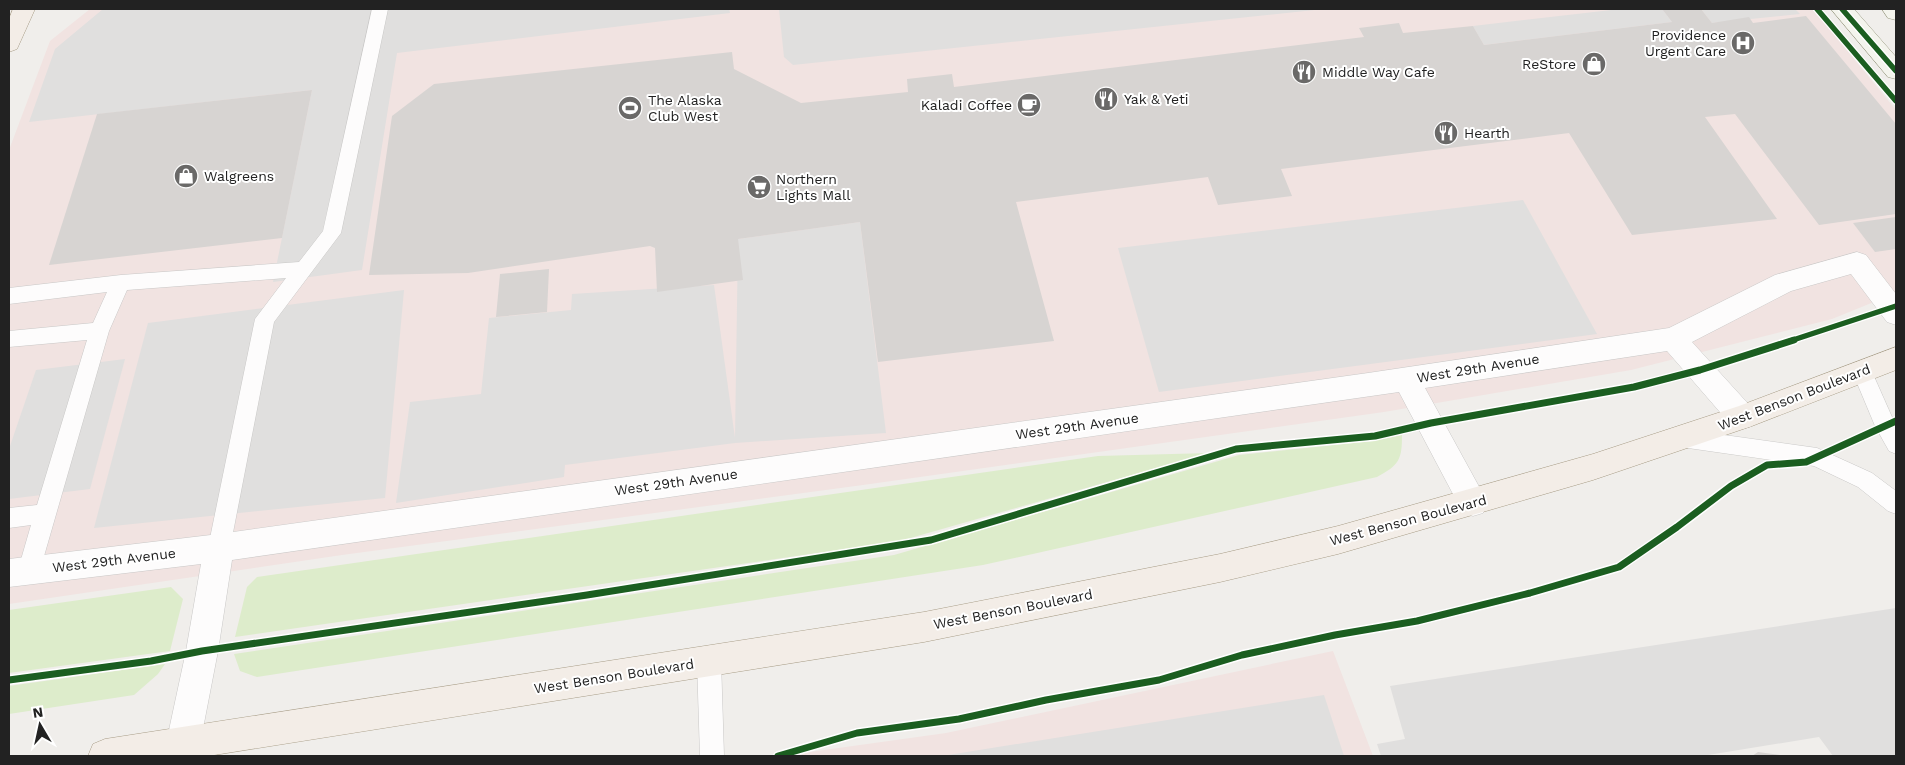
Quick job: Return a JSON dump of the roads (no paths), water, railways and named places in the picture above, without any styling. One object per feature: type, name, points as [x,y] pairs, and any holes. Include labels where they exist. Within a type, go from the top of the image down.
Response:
[{"type":"main road","points":[[9,44],[24,9]]},
{"type":"main road","points":[[1842,9],[1896,71]]},
{"type":"main road","points":[[1893,9],[1896,13]]},
{"type":"main road","name":"West Benson Boulevard","points":[[106,756],[924,627],[1220,568],[1338,540],[1593,468],[1742,417],[1896,358]]},
{"type":"street","name":"West 29th Avenue","points":[[19,572],[219,548],[1406,379],[1673,339],[1784,282],[1857,262],[1896,314]]},
{"type":"street","points":[[1673,339],[1742,417]]},
{"type":"street","points":[[1406,379],[1473,503]]},
{"type":"street","points":[[183,744],[202,651],[219,548]]},
{"type":"lane","points":[[219,548],[265,319],[332,233],[380,9]]},
{"type":"lane","points":[[9,296],[121,283],[305,269]]},
{"type":"lane","points":[[19,572],[45,514],[99,331],[121,283]]},
{"type":"lane","points":[[9,339],[99,331]]},
{"type":"lane","points":[[1862,371],[1885,426],[1896,445]]},
{"type":"lane","points":[[1682,438],[1747,446],[1817,458],[1865,480],[1896,504]]},
{"type":"lane","points":[[9,518],[45,514]]},
{"type":"lane","points":[[709,661],[712,756]]},
{"type":"place","name":"Providence Urgent Care","points":[[1743,43]]},
{"type":"place","name":"ReStore","points":[[1594,64]]},
{"type":"place","name":"Middle Way Cafe","points":[[1304,72]]},
{"type":"place","name":"Yak & Yeti","points":[[1106,99]]},
{"type":"place","name":"Kaladi Coffee","points":[[1029,105]]},
{"type":"place","name":"The Alaska Club West","points":[[630,108]]},
{"type":"place","name":"Hearth","points":[[1446,133]]},
{"type":"place","name":"Walgreens","points":[[186,176]]},
{"type":"place","name":"Northern Lights Mall","points":[[759,187]]}]
